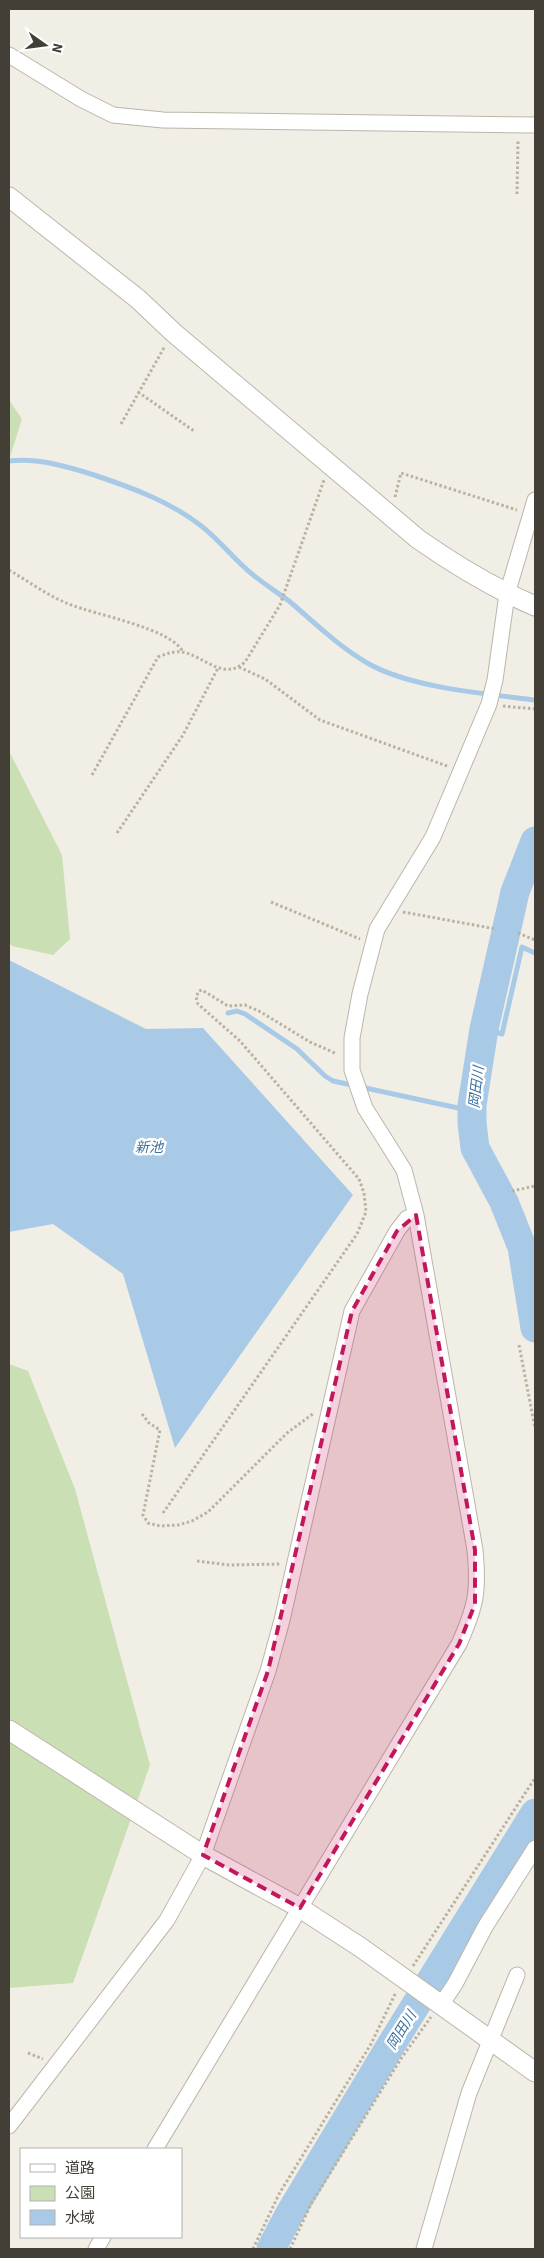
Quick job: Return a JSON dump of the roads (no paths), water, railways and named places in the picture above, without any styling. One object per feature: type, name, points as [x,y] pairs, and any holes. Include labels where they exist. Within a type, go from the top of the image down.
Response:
[{"type":"street","points":[[9,55],[81,100],[113,115],[163,120],[535,125]]},
{"type":"street","points":[[9,197],[138,299],[383,511],[448,561],[507,594],[535,606]]},
{"type":"street","points":[[156,2148],[459,1644],[475,1604],[478,1577],[476,1550],[416,1215],[404,1170],[365,1108],[352,1070],[352,1038],[372,944],[377,929],[388,908],[433,837],[462,772],[489,704],[495,680],[507,594],[533,507]]},
{"type":"street","points":[[9,2126],[167,1920],[203,1855],[268,1671],[294,1566],[352,1310],[397,1231],[407,1218],[416,1215]]},
{"type":"street","points":[[9,1730],[203,1855],[300,1908],[406,1980],[535,2072]]},
{"type":"street","points":[[438,2004],[455,1984],[485,1927],[535,1848]]},
{"type":"street","points":[[424,2249],[469,2093],[517,1975]]},
{"type":"street","points":[[96,2249],[102,2238]]},
{"type":"water","name":"新池","points":[[9,960],[146,1029],[203,1028],[353,1195],[175,1448],[123,1274],[53,1224],[9,1232]]},
{"type":"waterway","points":[[9,461],[20,460],[52,463],[73,469],[135,490],[188,516],[207,531],[245,568],[289,601],[337,642],[369,664],[406,679],[450,689],[535,700]]},
{"type":"waterway","name":"岡田川","points":[[535,841],[515,892],[484,1029],[472,1105],[475,1148],[504,1202],[522,1247],[535,1328]]},
{"type":"waterway","points":[[484,1029],[502,1034],[522,947],[535,953]]},
{"type":"waterway","points":[[228,1013],[237,1011],[245,1014],[297,1049],[325,1076],[333,1081],[472,1111]]},
{"type":"waterway","name":"岡田川","points":[[271,2249],[289,2215],[391,2045],[535,1813]]}]
